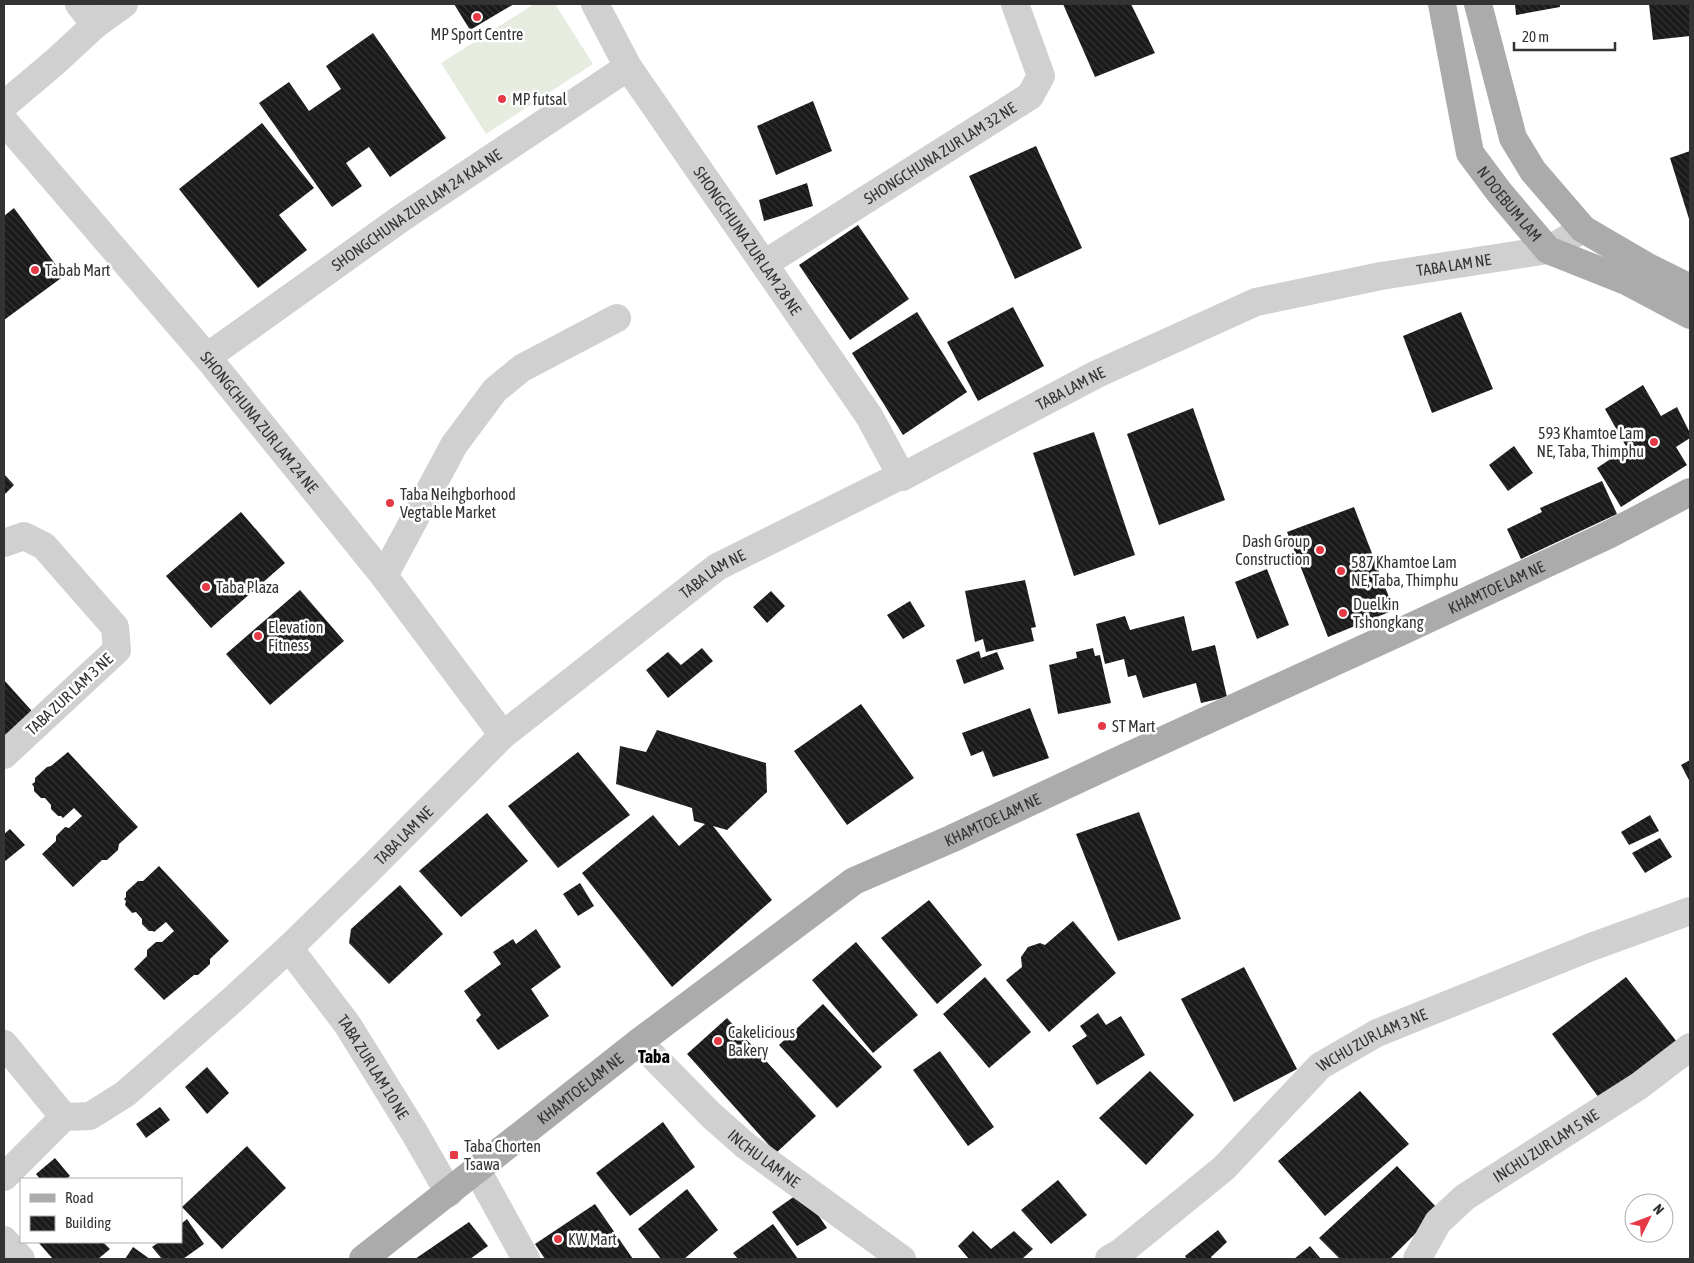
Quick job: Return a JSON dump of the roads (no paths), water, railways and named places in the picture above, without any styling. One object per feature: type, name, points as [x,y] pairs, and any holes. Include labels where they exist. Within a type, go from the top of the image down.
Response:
[{"type":"main road","name":"N DOEBUM LAM","points":[[1442,4],[1470,153],[1499,192],[1548,250],[1626,282],[1690,315]]},
{"type":"main road","points":[[1478,4],[1513,138],[1533,171],[1583,229],[1690,288]]},
{"type":"main road","name":"KHAMTOE LAM NE","points":[[364,1259],[639,1042],[854,881],[951,839],[1445,611],[1608,535],[1690,492]]},
{"type":"street","points":[[4,105],[55,62],[87,14],[124,4]]},
{"type":"street","name":"SHONGCHUNA ZUR LAM 28 NE","points":[[595,4],[628,67],[869,416],[902,477]]},
{"type":"street","name":"SHONGCHUNA ZUR LAM 32 NE","points":[[764,264],[1030,96],[1041,76],[1015,4]]},
{"type":"street","name":"SHONGCHUNA ZUR LAM 24 KAA NE","points":[[207,357],[403,216],[628,67]]},
{"type":"street","name":"SHONGCHUNA ZUR LAM 24 NE","points":[[4,121],[207,357],[384,576],[503,735]]},
{"type":"street","name":"TABA LAM NE","points":[[64,1117],[90,1116],[125,1094],[289,948],[503,735],[717,567],[902,477],[1097,374],[1256,302],[1381,276],[1548,250],[1583,229]]},
{"type":"street","points":[[384,576],[454,445],[495,390],[522,368],[617,318]]},
{"type":"street","name":"TABA ZUR LAM 3 NE","points":[[4,543],[24,536],[44,546],[115,627],[117,650],[4,755]]},
{"type":"street","name":"INCHU ZUR LAM 3 NE","points":[[1109,1259],[1122,1252],[1224,1168],[1320,1066],[1377,1033],[1591,946],[1690,912]]},
{"type":"street","name":"TABA ZUR LAM 10 NE","points":[[289,948],[346,1024],[414,1132],[449,1193]]},
{"type":"street","name":"INCHU LAM NE","points":[[639,1042],[711,1115],[746,1146],[902,1259]]},
{"type":"street","points":[[4,1044],[64,1117],[4,1177]]},
{"type":"street","name":"INCHU ZUR LAM 5 NE","points":[[1418,1259],[1438,1222],[1465,1198],[1638,1086],[1690,1047]]},
{"type":"street","points":[[477,1170],[526,1259]]},
{"type":"street","points":[[4,1240],[21,1259]]},
{"type":"place","name":"MP Sport Centre","points":[[477,17]]},
{"type":"place","name":"MP futsal","points":[[502,99]]},
{"type":"place","name":"Tabab Mart","points":[[35,270]]},
{"type":"place","name":"593 Khamtoe Lam NE, Taba, Thimphu","points":[[1654,442]]},
{"type":"place","name":"Taba Neihgborhood Vegtable Market","points":[[390,503]]},
{"type":"place","name":"Dash Group Construction","points":[[1320,550]]},
{"type":"place","name":"587 Khamtoe Lam NE, Taba, Thimphu","points":[[1341,571]]},
{"type":"place","name":"Taba Plaza","points":[[206,587]]},
{"type":"place","name":"Duelkin Tshongkang","points":[[1343,613]]},
{"type":"place","name":"Elevation Fitness","points":[[258,636]]},
{"type":"place","name":"ST Mart","points":[[1102,726]]},
{"type":"place","name":"Cakelicious Bakery","points":[[718,1041]]},
{"type":"place","name":"Taba Chorten Tsawa","points":[[454,1155]]},
{"type":"place","name":"KW Mart","points":[[558,1239]]},
{"type":"district","name":"Taba","points":[[654,1056]]}]
